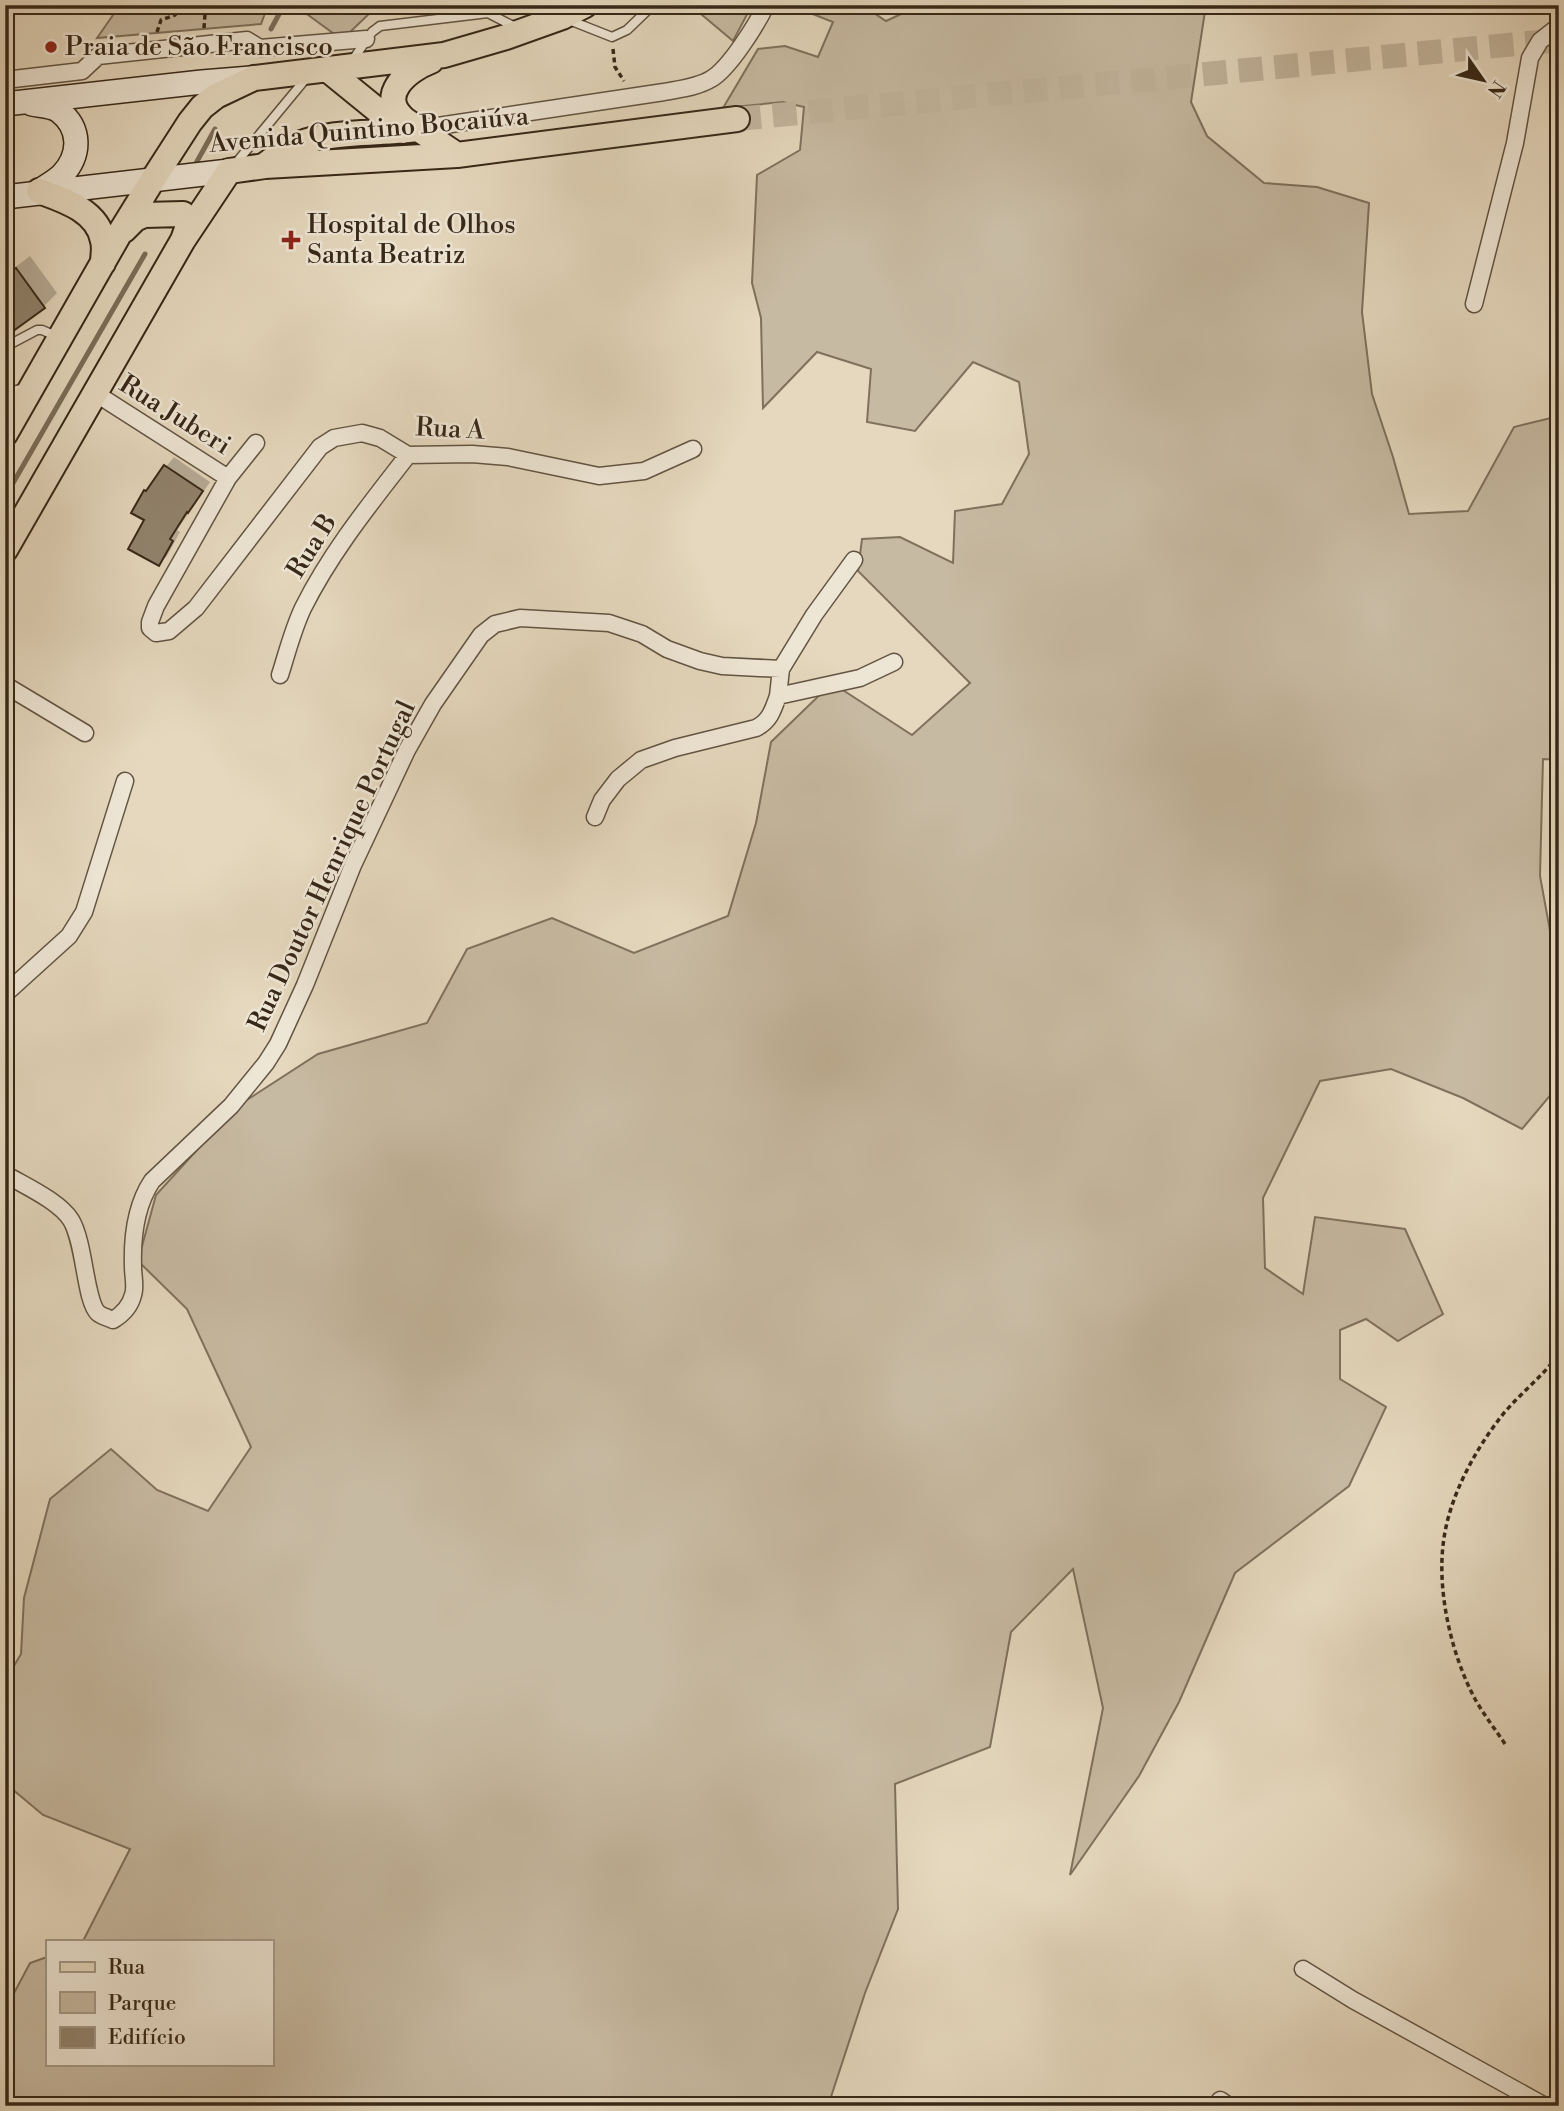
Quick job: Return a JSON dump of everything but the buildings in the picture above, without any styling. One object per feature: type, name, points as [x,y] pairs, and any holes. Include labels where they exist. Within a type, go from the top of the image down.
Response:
[{"type":"main road","points":[[15,103],[444,55],[523,32],[585,5]]},
{"type":"main road","points":[[410,130],[398,114],[394,101],[396,88],[407,73],[444,55]]},
{"type":"main road","points":[[330,69],[410,130],[457,155]]},
{"type":"main road","points":[[5,434],[118,236],[190,122],[202,107],[216,96],[254,78]]},
{"type":"main road","points":[[15,103],[57,110],[71,124],[77,138],[75,156],[62,175],[39,191]]},
{"type":"main road","name":"Avenida Quintino Bocaiúva","points":[[5,197],[265,166],[457,155],[737,119]]},
{"type":"main road","points":[[265,166],[286,150],[328,136],[410,130]]},
{"type":"main road","points":[[5,550],[183,240],[229,171]]},
{"type":"main road","points":[[39,191],[83,211],[95,221],[103,239],[103,263]]},
{"type":"main road","points":[[118,236],[135,219],[144,215],[183,214],[187,218],[188,226],[183,240]]},
{"type":"street","points":[[410,130],[634,97],[701,84],[714,78],[745,40],[766,5]]},
{"type":"street","points":[[1474,304],[1515,142],[1531,58],[1540,41],[1559,26]]},
{"type":"street","points":[[5,80],[82,71],[98,56],[247,40],[260,48],[366,40]]},
{"type":"street","name":"Rua Juberi","points":[[95,393],[228,478]]},
{"type":"street","name":"Rua A","points":[[228,478],[156,606],[150,622],[150,628],[156,633],[163,633],[178,624],[196,608],[320,447],[334,438],[362,433],[380,438],[408,456],[472,454],[508,457],[599,476],[643,471],[693,449]]},
{"type":"street","points":[[228,478],[256,443]]},
{"type":"street","name":"Rua B","points":[[280,675],[303,609],[338,546],[367,505],[408,456]]},
{"type":"street","points":[[595,817],[602,800],[618,779],[641,760],[675,748],[756,728],[767,720],[778,696],[781,669],[814,615],[854,560]]},
{"type":"street","name":"Rua Doutor Henrique Portugal","points":[[5,1174],[57,1205],[70,1218],[79,1235],[91,1301],[98,1313],[113,1320],[124,1313],[134,1294],[133,1263],[138,1211],[143,1194],[152,1181],[231,1106],[278,1044],[354,865],[407,750],[433,704],[461,663],[481,635],[495,624],[520,618],[609,623],[642,634],[667,649],[700,662],[781,669]]},
{"type":"street","points":[[778,696],[860,678],[894,662]]},
{"type":"street","points":[[5,685],[85,733]]},
{"type":"street","points":[[5,995],[53,953],[69,936],[84,912],[125,781]]},
{"type":"street","points":[[1303,1969],[1353,2000],[1545,2106]]},
{"type":"lane","points":[[562,17],[612,37],[627,30],[653,5]]},
{"type":"lane","points":[[229,171],[330,69],[380,26],[488,13],[523,32]]},
{"type":"lane","points":[[5,347],[37,330],[61,338]]},
{"type":"lane","points":[[5,393],[34,385]]},
{"type":"path","points":[[151,51],[161,20],[175,15],[183,5]]},
{"type":"path","points":[[212,5],[215,11]]},
{"type":"path","points":[[204,45],[205,14],[215,11],[260,10],[262,5]]},
{"type":"path","points":[[612,37],[615,67],[634,97]]},
{"type":"path","points":[[1504,1744],[1475,1699],[1448,1628],[1442,1574],[1444,1538],[1452,1508],[1478,1451],[1499,1419],[1559,1354]]},
{"type":"green space","points":[[120,5],[268,5],[261,24],[97,38]]},
{"type":"green space","points":[[303,5],[399,5],[375,8],[345,37],[337,36],[304,12]]},
{"type":"green space","points":[[695,5],[752,5],[733,41],[701,14]]},
{"type":"green space","points":[[790,5],[862,5],[886,21],[912,9],[913,5],[1206,5],[1191,102],[1207,136],[1264,183],[1317,187],[1369,203],[1362,312],[1372,394],[1409,514],[1468,511],[1514,427],[1559,416],[1559,760],[1543,759],[1540,876],[1559,980],[1559,1085],[1522,1129],[1463,1098],[1391,1069],[1320,1081],[1263,1198],[1265,1268],[1303,1294],[1315,1217],[1405,1229],[1443,1314],[1398,1341],[1366,1319],[1340,1330],[1340,1379],[1386,1407],[1349,1486],[1235,1573],[1179,1702],[1139,1776],[1070,1875],[1103,1708],[1073,1569],[1011,1632],[990,1747],[895,1784],[898,1909],[865,1993],[828,2106],[5,2106],[5,2010],[30,1963],[46,1957],[46,2066],[273,2066],[273,1940],[84,1940],[130,1849],[43,1815],[5,1783],[5,1681],[21,1654],[24,1598],[50,1499],[111,1449],[157,1490],[208,1511],[251,1447],[187,1309],[138,1261],[156,1195],[236,1107],[318,1054],[427,1023],[467,949],[552,918],[634,953],[728,916],[756,823],[771,742],[832,683],[912,735],[970,683],[858,571],[862,539],[900,537],[953,563],[955,511],[1002,504],[1029,454],[1019,382],[973,362],[915,431],[867,422],[871,369],[817,352],[763,408],[761,318],[752,283],[757,175],[800,150],[804,107],[783,102],[723,108],[758,49],[785,46],[818,57],[833,22]]},
{"type":"waterway","points":[[271,29],[284,5]]},
{"type":"waterway","points":[[195,165],[215,129]]},
{"type":"waterway","points":[[5,497],[145,254]]},
{"type":"tunnel","points":[[737,119],[1559,40]]},
{"type":"place","name":"Praia de São Francisco","points":[[51,47]]},
{"type":"place","name":"Hospital de Olhos Santa Beatriz","points":[[291,240]]}]
